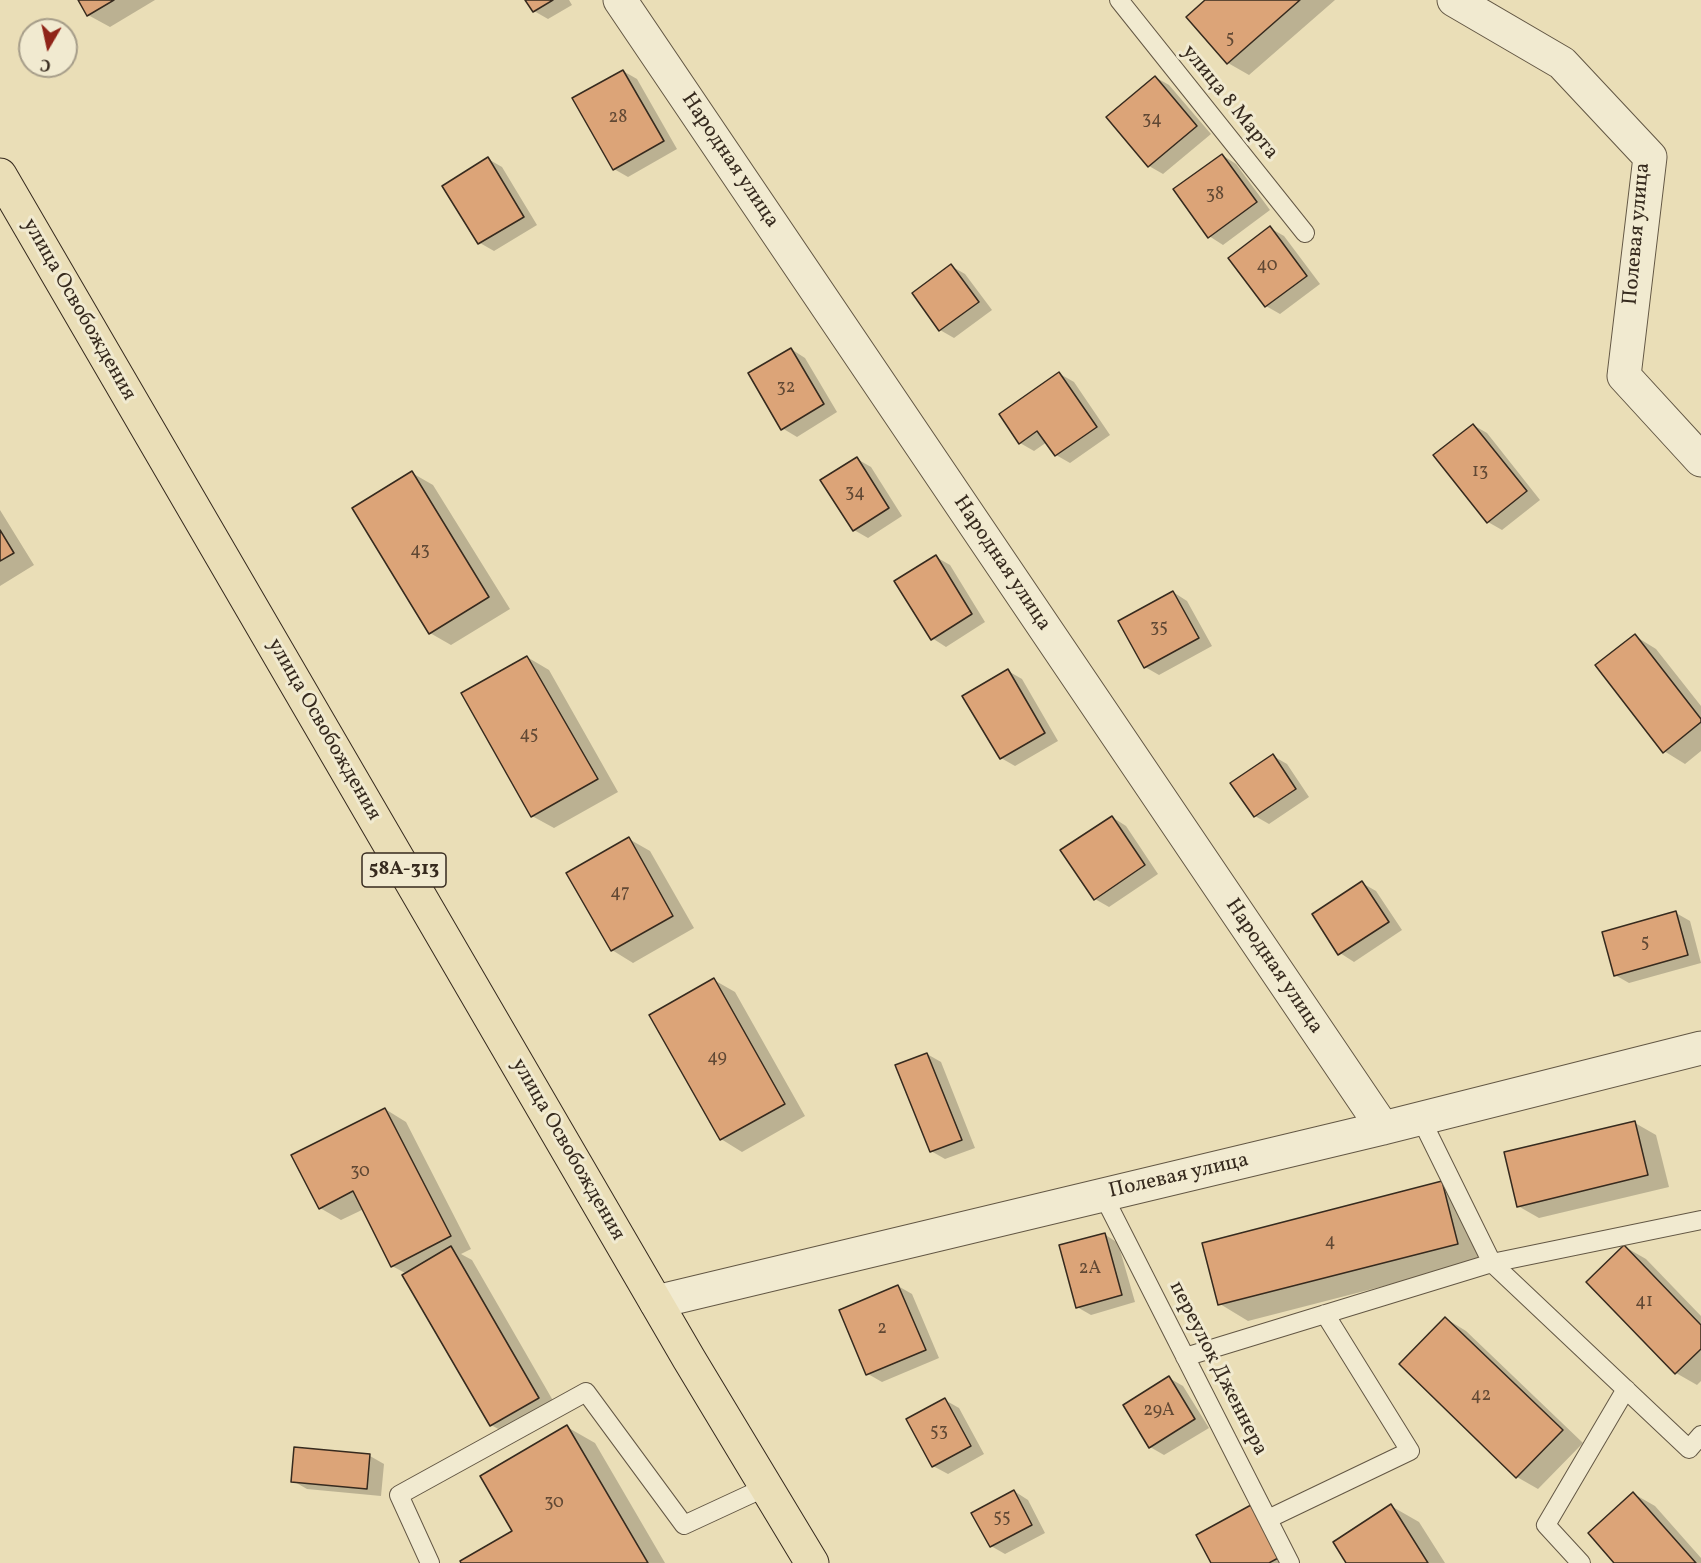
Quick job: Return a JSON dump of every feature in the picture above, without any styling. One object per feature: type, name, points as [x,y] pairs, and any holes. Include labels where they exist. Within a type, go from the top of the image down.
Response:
[{"type":"main road","name":"улица Освобождения","points":[[0,175],[656,1302],[812,1563]]},
{"type":"street","name":"Народная улица","points":[[620,0],[1383,1128]]},
{"type":"street","name":"Полевая улица","points":[[1454,0],[1562,63],[1650,157],[1624,376],[1701,460]]},
{"type":"street","name":"Полевая улица","points":[[656,1302],[1421,1119],[1701,1048]]},
{"type":"lane","name":"улица 8 Марта","points":[[1119,0],[1305,233]]},
{"type":"lane","points":[[1421,1119],[1492,1263],[1626,1389],[1697,1447]]},
{"type":"lane","name":"переулок Дженнера","points":[[1103,1195],[1290,1563]]},
{"type":"lane","points":[[1185,1356],[1492,1263],[1701,1220]]},
{"type":"lane","points":[[1268,1519],[1410,1451],[1325,1314]]},
{"type":"lane","points":[[1581,1563],[1546,1525],[1626,1389]]},
{"type":"lane","points":[[430,1563],[399,1495],[586,1392],[684,1525],[766,1486]]},
{"type":"building","points":[[78,0],[114,0],[87,16]]},
{"type":"building","points":[[525,0],[553,0],[533,12]]},
{"type":"building","points":[[1205,0],[1300,0],[1227,64],[1186,17]]},
{"type":"building","points":[[623,70],[664,141],[613,170],[572,98]]},
{"type":"building","points":[[1155,76],[1197,126],[1148,167],[1106,117]]},
{"type":"building","points":[[1222,154],[1257,202],[1208,238],[1173,189]]},
{"type":"building","points":[[488,157],[524,217],[478,244],[442,186]]},
{"type":"building","points":[[1270,226],[1307,276],[1265,307],[1228,258]]},
{"type":"building","points":[[951,264],[979,302],[939,331],[912,293]]},
{"type":"building","points":[[791,348],[824,404],[781,430],[748,373]]},
{"type":"building","points":[[1059,372],[1097,427],[1055,456],[1037,431],[1019,444],[999,414]]},
{"type":"building","points":[[1473,424],[1527,491],[1487,523],[1433,455]]},
{"type":"building","points":[[857,457],[889,508],[853,531],[820,480]]},
{"type":"building","points":[[412,471],[489,597],[429,634],[352,508]]},
{"type":"building","points":[[0,530],[14,553],[0,561]]},
{"type":"building","points":[[936,555],[972,614],[931,640],[894,581]]},
{"type":"building","points":[[1173,591],[1199,638],[1144,668],[1118,621]]},
{"type":"building","points":[[1635,634],[1701,719],[1701,722],[1663,753],[1595,665]]},
{"type":"building","points":[[527,656],[598,779],[531,817],[461,693]]},
{"type":"building","points":[[1008,669],[1045,733],[1000,759],[962,696]]},
{"type":"building","points":[[1273,754],[1296,789],[1254,817],[1230,783]]},
{"type":"building","points":[[1112,816],[1145,865],[1094,900],[1060,850]]},
{"type":"building","points":[[629,837],[673,916],[611,951],[566,873]]},
{"type":"building","points":[[1362,881],[1389,922],[1338,955],[1312,914]]},
{"type":"building","points":[[1676,911],[1688,955],[1614,976],[1602,932]]},
{"type":"building","points":[[714,978],[785,1104],[720,1140],[649,1015]]},
{"type":"building","points":[[927,1053],[962,1140],[930,1152],[895,1065]]},
{"type":"building","points":[[385,1108],[451,1236],[391,1267],[353,1191],[319,1209],[291,1155]]},
{"type":"building","points":[[1635,1121],[1648,1175],[1517,1207],[1504,1152]]},
{"type":"building","points":[[1442,1181],[1458,1244],[1218,1305],[1202,1243]]},
{"type":"building","points":[[1105,1233],[1122,1295],[1076,1308],[1059,1245]]},
{"type":"building","points":[[1624,1245],[1701,1325],[1701,1349],[1675,1374],[1586,1282]]},
{"type":"building","points":[[451,1246],[539,1398],[490,1426],[402,1275]]},
{"type":"building","points":[[898,1285],[926,1350],[866,1375],[839,1310]]},
{"type":"building","points":[[1445,1317],[1563,1430],[1516,1478],[1399,1364]]},
{"type":"building","points":[[1169,1376],[1195,1419],[1149,1448],[1123,1405]]},
{"type":"building","points":[[945,1398],[971,1446],[932,1467],[906,1419]]},
{"type":"building","points":[[567,1425],[648,1563],[461,1563],[460,1561],[512,1531],[480,1476]]},
{"type":"building","points":[[294,1447],[370,1454],[367,1489],[291,1482]]},
{"type":"building","points":[[1014,1490],[1032,1525],[990,1547],[971,1513]]},
{"type":"building","points":[[1633,1492],[1696,1563],[1614,1563],[1588,1533]]},
{"type":"building","points":[[1391,1504],[1428,1563],[1346,1563],[1333,1542]]},
{"type":"building","points":[[1251,1505],[1280,1557],[1269,1563],[1211,1563],[1196,1535]]}]
